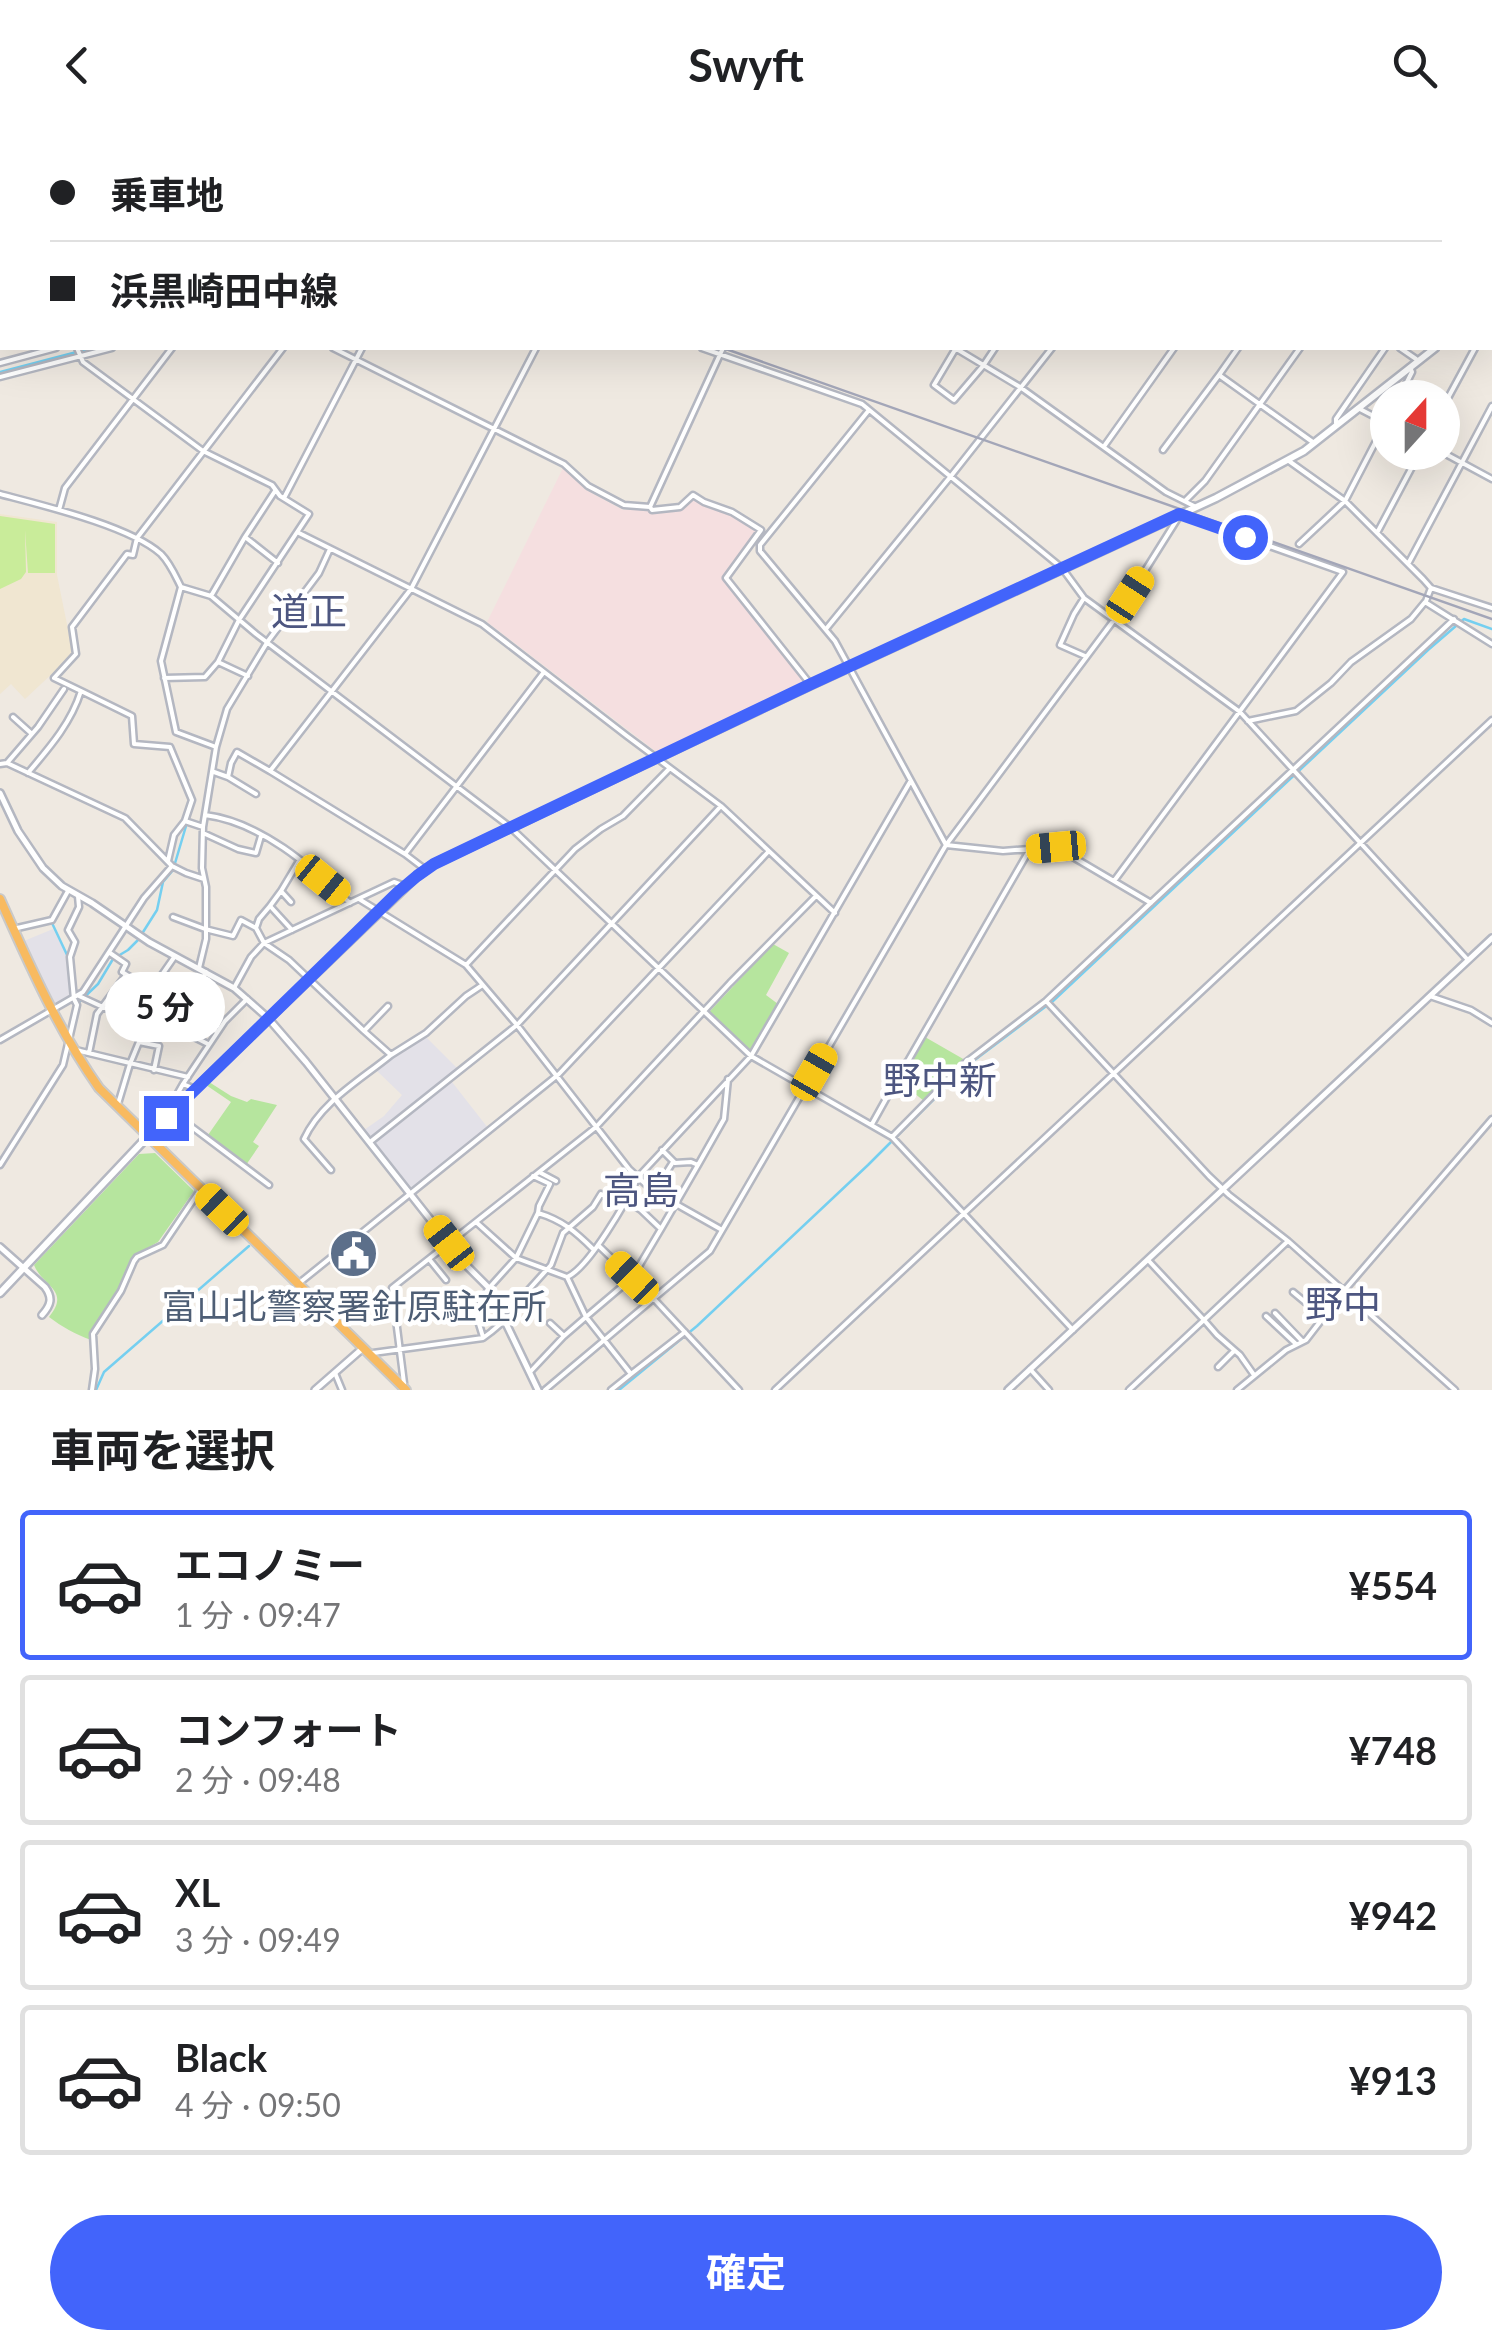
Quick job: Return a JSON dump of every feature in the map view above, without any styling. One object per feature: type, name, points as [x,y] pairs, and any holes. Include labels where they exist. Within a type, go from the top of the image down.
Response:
[{"type":"highway","points":[[0,900],[51,1012],[99,1088],[404,1388]]},
{"type":"main road","points":[[0,1293],[194,1089],[377,912],[426,870],[811,684],[1289,461],[1430,350]]},
{"type":"street","points":[[0,364],[49,350]]},
{"type":"street","points":[[78,350],[80,357],[204,450],[272,485],[309,514],[205,677],[164,678]]},
{"type":"street","points":[[0,377],[105,350]]},
{"type":"street","points":[[59,510],[65,488],[171,350]]},
{"type":"street","points":[[0,1040],[77,997],[92,981],[170,863],[174,835],[185,821],[192,800],[170,746],[134,744],[132,716],[54,678],[76,654],[72,627],[126,554],[133,555],[137,538],[280,350]]},
{"type":"street","points":[[336,350],[564,464],[588,486],[624,505],[652,510],[680,507],[693,495],[761,530],[726,578],[811,684]]},
{"type":"street","points":[[284,498],[361,350]]},
{"type":"street","points":[[270,771],[410,589],[535,350]]},
{"type":"street","points":[[650,507],[721,350],[862,404],[1062,568],[1084,598],[1240,712],[1468,960]]},
{"type":"street","points":[[954,350],[934,385],[954,400],[994,350]]},
{"type":"street","points":[[958,350],[1020,387],[1166,492],[1194,506]]},
{"type":"street","points":[[826,629],[1050,350]]},
{"type":"street","points":[[1104,447],[1173,350]]},
{"type":"street","points":[[1164,450],[1237,350]]},
{"type":"street","points":[[1186,501],[1205,481],[1299,350]]},
{"type":"street","points":[[1336,426],[1336,419],[1384,350]]},
{"type":"street","points":[[1403,350],[1418,360]]},
{"type":"street","points":[[1457,380],[1473,350]]},
{"type":"street","points":[[1408,380],[1410,367]]},
{"type":"street","points":[[1218,375],[1314,443]]},
{"type":"street","points":[[1408,564],[1492,406]]},
{"type":"street","points":[[1358,408],[1370,413]]},
{"type":"street","points":[[869,410],[760,545],[760,551],[835,640],[946,845]]},
{"type":"street","points":[[1299,544],[1345,500],[1370,453]]},
{"type":"street","points":[[1289,461],[1345,500],[1431,588],[1492,608]]},
{"type":"street","points":[[1462,463],[1492,478]]},
{"type":"street","points":[[1377,533],[1410,470]]},
{"type":"street","points":[[210,596],[276,490]]},
{"type":"street","points":[[0,494],[137,538],[167,561],[181,587],[162,656],[176,732],[216,747]]},
{"type":"street","points":[[0,793],[18,831],[43,868],[68,891],[149,942],[234,988],[268,1018],[489,1288],[542,1390],[710,1252],[946,845],[1114,620],[1179,514],[1343,572],[1114,881]]},
{"type":"street","points":[[299,533],[482,624],[722,806],[835,914]]},
{"type":"street","points":[[245,537],[278,563]]},
{"type":"street","points":[[207,998],[196,993],[206,939],[203,830],[216,747],[227,709],[268,641],[319,573],[330,548]]},
{"type":"street","points":[[181,587],[210,596],[510,827],[751,1056],[892,1136],[1073,1330]]},
{"type":"street","points":[[1248,720],[1296,711],[1332,683],[1350,662],[1410,620],[1431,588]]},
{"type":"street","points":[[1056,654],[1084,598]]},
{"type":"street","points":[[1425,602],[1492,644]]},
{"type":"street","points":[[892,1136],[965,1063],[1046,1001],[1454,619]]},
{"type":"street","points":[[1060,645],[1086,657]]},
{"type":"street","points":[[218,662],[248,676]]},
{"type":"street","points":[[405,854],[544,672]]},
{"type":"street","points":[[7,763],[64,689]]},
{"type":"street","points":[[28,773],[61,732],[81,691]]},
{"type":"street","points":[[13,716],[32,734]]},
{"type":"street","points":[[775,1390],[1492,720]]},
{"type":"street","points":[[228,778],[238,752],[426,870]]},
{"type":"street","points":[[0,764],[7,763],[125,818],[170,863],[204,879]]},
{"type":"street","points":[[466,965],[575,849],[623,816],[670,768]]},
{"type":"street","points":[[212,771],[256,794]]},
{"type":"street","points":[[567,1277],[575,1274],[596,1248],[638,1176],[751,1056],[910,782]]},
{"type":"street","points":[[370,1142],[517,1025],[722,806]]},
{"type":"street","points":[[205,815],[262,833],[350,903]]},
{"type":"street","points":[[185,821],[256,853],[262,833]]},
{"type":"street","points":[[946,845],[1003,851],[1056,847],[1151,903]]},
{"type":"street","points":[[872,1124],[896,1081],[896,1073],[908,1060],[1030,850]]},
{"type":"street","points":[[298,1284],[556,1076],[769,851]]},
{"type":"street","points":[[256,928],[300,861]]},
{"type":"street","points":[[234,988],[251,956],[264,943],[394,882],[405,886]]},
{"type":"street","points":[[13,929],[52,920],[68,891]]},
{"type":"street","points":[[281,892],[291,902]]},
{"type":"street","points":[[0,1166],[60,1072],[70,1046],[77,997],[70,956],[76,942],[68,930],[79,907],[78,896]]},
{"type":"street","points":[[404,1388],[392,1288],[596,1127],[816,896]]},
{"type":"street","points":[[358,899],[466,965],[638,1176],[654,1192],[722,1230]]},
{"type":"street","points":[[270,906],[292,930]]},
{"type":"street","points":[[173,916],[233,936],[240,920],[256,928],[264,943],[289,960],[390,1055]]},
{"type":"street","points":[[1008,1390],[1492,938]]},
{"type":"street","points":[[110,953],[126,964],[122,972],[126,975],[206,1016],[205,1025],[217,1032]]},
{"type":"street","points":[[117,1107],[144,1016],[176,956]]},
{"type":"street","points":[[89,1053],[95,1020],[126,975]]},
{"type":"street","points":[[331,1170],[304,1140],[312,1120],[358,1078],[426,1033],[482,986]]},
{"type":"street","points":[[1430,996],[1491,1020]]},
{"type":"street","points":[[77,997],[104,1005],[142,1025]]},
{"type":"street","points":[[247,998],[217,1032],[170,1107],[270,1184]]},
{"type":"street","points":[[1046,1001],[1223,1189],[1288,1241],[1455,1390]]},
{"type":"street","points":[[364,1031],[388,1006]]},
{"type":"street","points":[[144,1016],[209,1044]]},
{"type":"street","points":[[139,1042],[159,1046],[154,1070]]},
{"type":"street","points":[[70,1046],[188,1077]]},
{"type":"street","points":[[531,1371],[564,1336],[632,1278],[724,1118],[728,1079]]},
{"type":"street","points":[[183,1084],[194,1089]]},
{"type":"street","points":[[1237,1390],[1299,1343],[1324,1317],[1492,1119]]},
{"type":"street","points":[[662,1150],[673,1162],[698,1165]]},
{"type":"street","points":[[654,1192],[673,1162]]},
{"type":"street","points":[[536,1174],[556,1181]]},
{"type":"street","points":[[476,1311],[489,1288],[516,1258],[538,1213],[550,1184],[536,1174]]},
{"type":"street","points":[[92,1390],[93,1334],[134,1261],[162,1244],[200,1190]]},
{"type":"street","points":[[315,1390],[366,1351],[483,1338],[506,1321],[551,1265],[563,1233],[593,1207],[601,1194],[641,1210],[660,1229]]},
{"type":"street","points":[[538,1213],[570,1227],[632,1278],[739,1390]]},
{"type":"street","points":[[476,1222],[516,1258],[567,1277],[586,1317],[631,1374]]},
{"type":"street","points":[[1129,1390],[1288,1241]]},
{"type":"street","points":[[0,1247],[46,1287],[50,1294],[48,1309],[42,1315]]},
{"type":"street","points":[[429,1259],[446,1280]]},
{"type":"street","points":[[1148,1260],[1240,1354],[1254,1374]]},
{"type":"street","points":[[443,1292],[476,1311]]},
{"type":"street","points":[[1293,1292],[1324,1317]]},
{"type":"street","points":[[476,1311],[483,1338]]},
{"type":"street","points":[[1275,1313],[1299,1343]]},
{"type":"street","points":[[1266,1316],[1299,1343]]},
{"type":"street","points":[[550,1323],[564,1336]]},
{"type":"street","points":[[612,1390],[685,1332]]},
{"type":"street","points":[[1218,1367],[1234,1351]]},
{"type":"street","points":[[1030,1370],[1049,1390]]},
{"type":"street","points":[[335,1373],[342,1390]]},
{"type":"shaded area","points":[[563,468],[586,490],[623,510],[682,510],[694,499],[756,531],[722,578],[806,682],[658,753],[487,622]]},
{"type":"shaded area","points":[[0,514],[57,522],[57,575],[73,654],[25,699],[11,684],[0,694]]},
{"type":"shaded area","points":[[53,929],[67,956],[72,995],[59,1004],[51,1002],[46,993],[24,941]]},
{"type":"shaded area","points":[[425,1036],[462,1073],[452,1082],[488,1128],[411,1189],[364,1130],[384,1116],[402,1095],[376,1070]]},
{"type":"green space","points":[[0,516],[55,524],[55,573],[28,573],[25,530],[26,572],[21,579],[0,589]]},
{"type":"green space","points":[[773,944],[789,953],[766,995],[778,1004],[751,1051],[710,1011]]},
{"type":"green space","points":[[925,1037],[965,1060],[924,1101],[899,1081],[899,1073]]},
{"type":"green space","points":[[209,1082],[247,1102],[251,1099],[277,1105],[253,1142],[259,1146],[246,1165],[208,1135],[231,1102],[206,1085]]},
{"type":"green space","points":[[155,1153],[194,1191],[158,1242],[132,1257],[118,1290],[90,1334],[91,1340],[49,1317],[55,1308],[56,1294],[34,1265],[139,1154]]},
{"type":"waterway","points":[[0,372],[84,350]]},
{"type":"waterway","points":[[619,1390],[697,1326],[968,1065],[1053,1001],[1428,650],[1464,619],[1492,629]]},
{"type":"waterway","points":[[76,1005],[98,984],[113,959],[138,940],[157,910],[163,882],[173,870],[194,799],[173,748]]},
{"type":"waterway","points":[[52,923],[68,957]]},
{"type":"waterway","points":[[69,1031],[73,1015]]},
{"type":"waterway","points":[[96,1390],[104,1372],[249,1246]]},
{"type":"railway","points":[[729,350],[1492,619]]},
{"type":"place","name":"富山北警察署針原駐在所","points":[[354,1253]]},
{"type":"district","name":"道正","points":[[309,610]]},
{"type":"district","name":"野中新","points":[[940,1079]]},
{"type":"district","name":"高島","points":[[641,1189]]},
{"type":"district","name":"野中","points":[[1343,1303]]},
{"type":"route","points":[[166,1118],[398,892],[434,864],[1179,514],[1245,537]]}]
